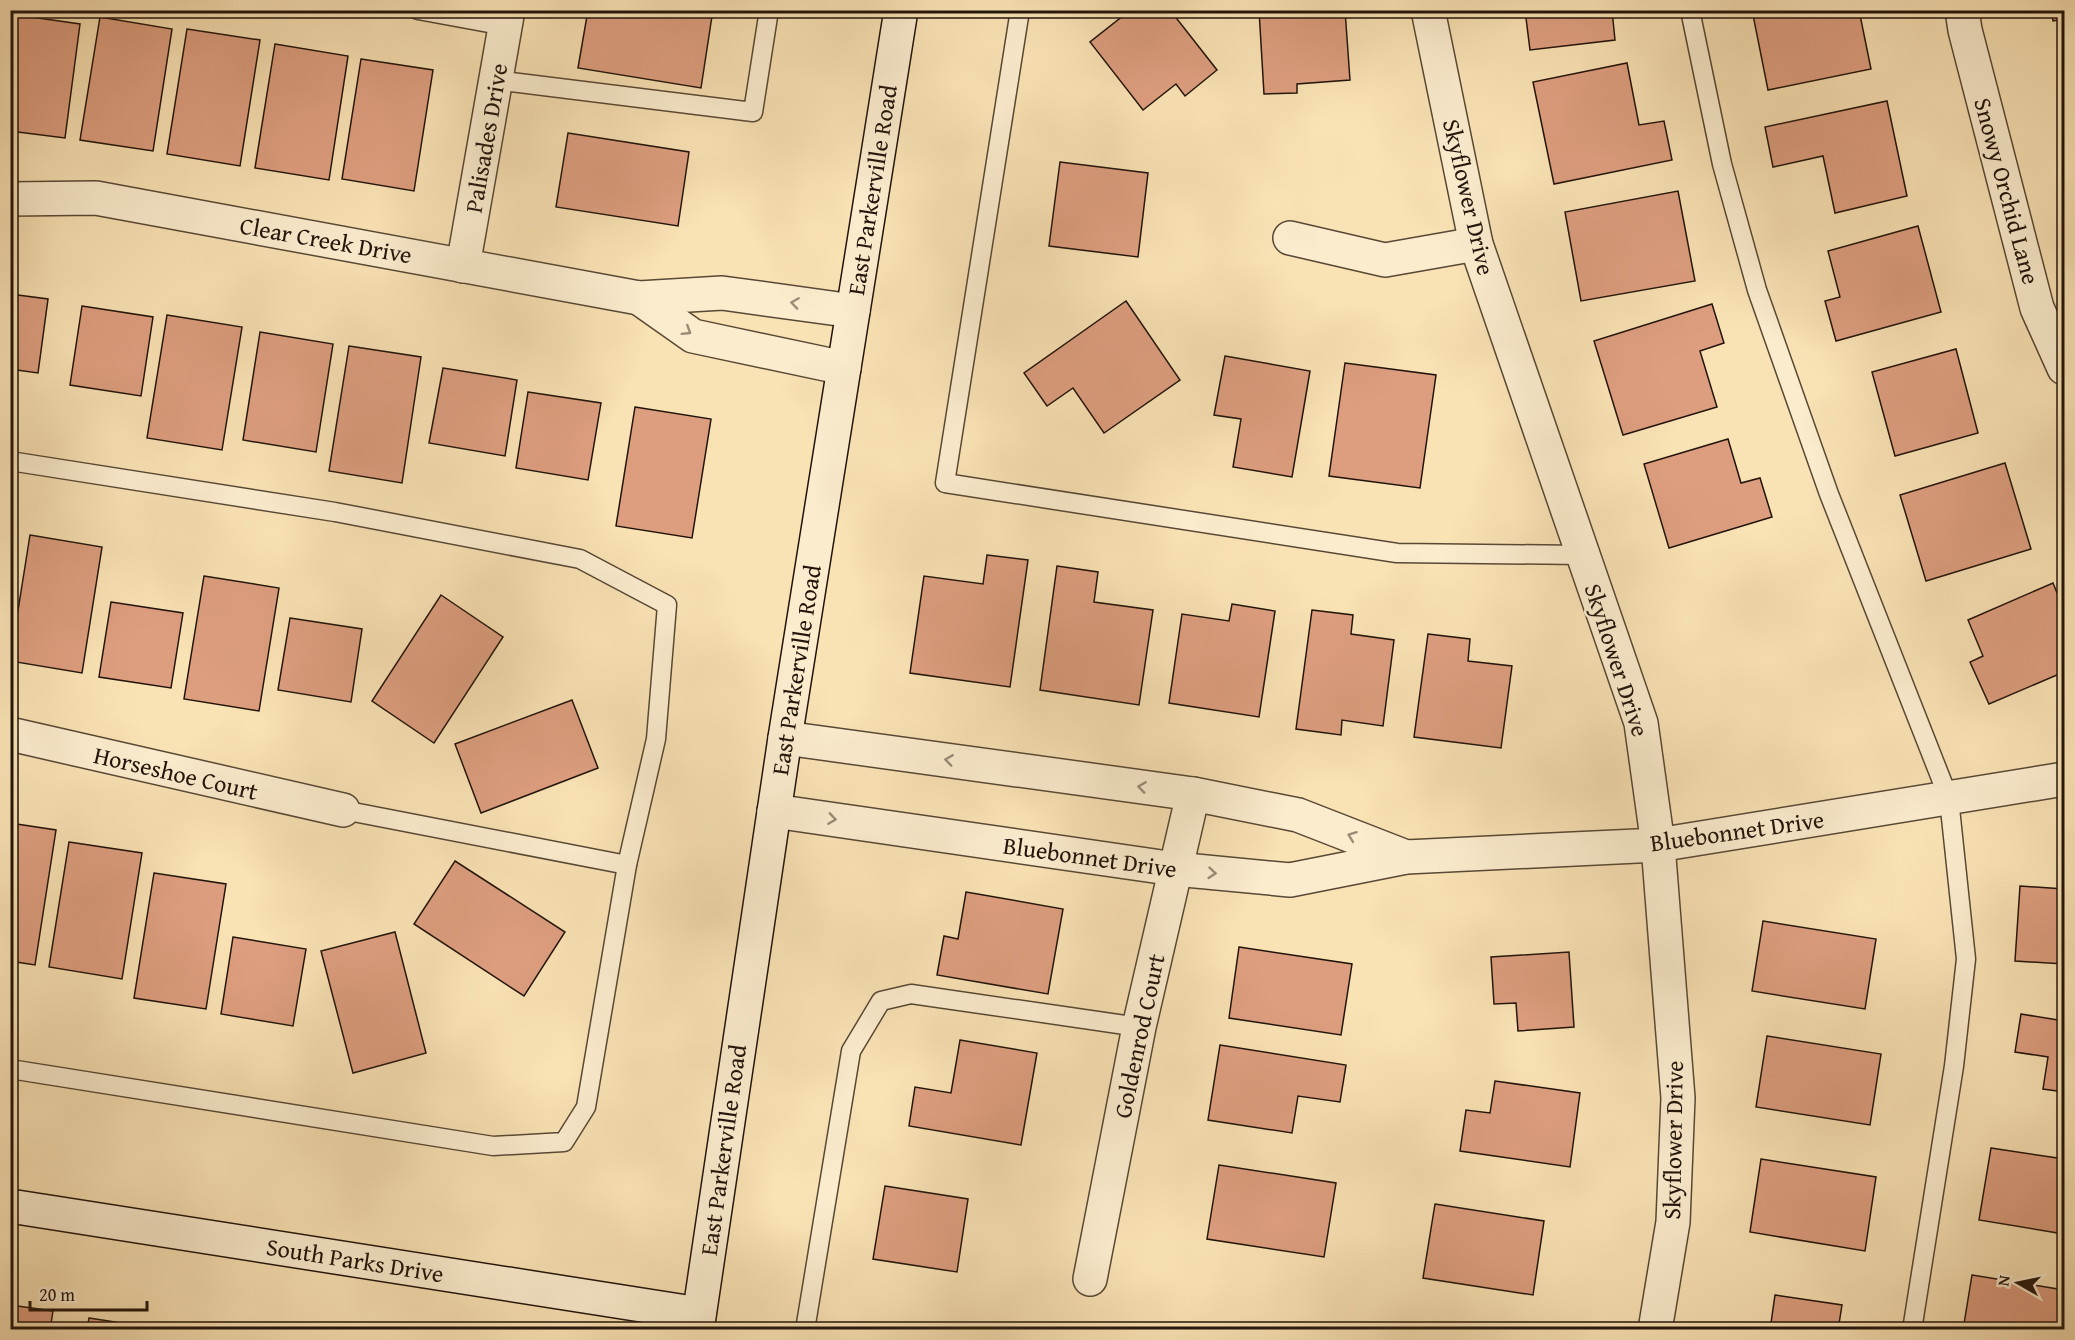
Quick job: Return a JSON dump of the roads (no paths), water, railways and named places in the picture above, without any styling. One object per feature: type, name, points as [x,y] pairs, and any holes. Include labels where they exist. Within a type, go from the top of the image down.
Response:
[{"type":"street","name":"East Parkerville Road","points":[[698,1322],[785,738],[901,10]]},
{"type":"street","name":"Skyflower Drive","points":[[1428,10],[1476,244],[1641,723],[1658,845],[1678,1098],[1673,1222],[1655,1329]]},
{"type":"street","name":"Snowy Orchid Lane","points":[[1962,10],[1965,30],[2037,308],[2064,368]]},
{"type":"street","name":"Palisades Drive","points":[[464,266],[507,18]]},
{"type":"street","name":"Clear Creek Drive","points":[[10,199],[96,198],[639,298],[722,293],[853,311]]},
{"type":"street","points":[[1290,238],[1385,260],[1476,244]]},
{"type":"street","name":"Clear Creek Drive","points":[[639,298],[693,336],[844,368]]},
{"type":"street","name":"Horseshoe Court","points":[[10,734],[342,810]]},
{"type":"street","name":"Bluebonnet Drive","points":[[785,738],[1193,794],[1298,815],[1406,857]]},
{"type":"street","name":"Bluebonnet Drive","points":[[774,811],[1175,869],[1290,880],[1406,857],[1658,845],[2064,779]]},
{"type":"street","name":"Goldenrod Court","points":[[1090,1279],[1139,1027],[1193,794]]},
{"type":"street","name":"South Parks Drive","points":[[10,1206],[698,1322]]},
{"type":"lane","points":[[418,10],[507,18]]},
{"type":"lane","points":[[495,80],[753,112],[769,10]]},
{"type":"lane","points":[[1020,10],[945,483],[1397,553],[1583,555]]},
{"type":"lane","points":[[1690,10],[1722,164],[1757,291],[1829,494],[1949,799],[1966,959],[1954,1066],[1912,1329]]},
{"type":"lane","points":[[10,461],[335,512],[580,559],[667,605],[656,739],[627,865],[586,1107],[564,1142],[493,1146],[10,1069]]},
{"type":"lane","points":[[342,810],[627,865]]},
{"type":"lane","points":[[805,1329],[851,1051],[881,1001],[911,994],[1139,1027]]}]
